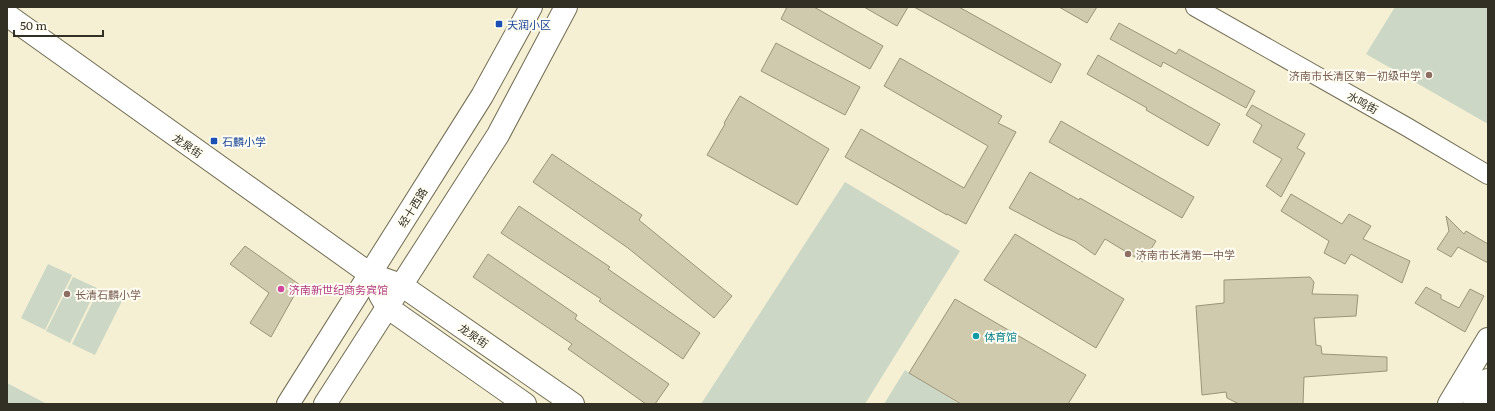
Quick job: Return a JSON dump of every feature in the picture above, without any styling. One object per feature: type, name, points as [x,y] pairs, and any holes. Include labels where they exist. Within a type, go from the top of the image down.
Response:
[{"type":"main road","name":"经十西路","points":[[288,404],[482,96],[531,7]]},
{"type":"main road","points":[[325,404],[498,135],[566,7]]},
{"type":"main road","name":"龙泉街","points":[[7,15],[370,274],[401,285],[573,404]]},
{"type":"main road","name":"龙泉街","points":[[370,274],[387,308],[525,404]]},
{"type":"main road","points":[[1449,404],[1488,339]]},
{"type":"main road","points":[[1474,404],[1488,380]]},
{"type":"street","name":"水鸣街","points":[[1195,7],[1407,127],[1488,175]]},
{"type":"green space","points":[[1395,7],[1488,7],[1488,124],[1366,54]]},
{"type":"green space","points":[[845,182],[960,251],[865,404],[701,404]]},
{"type":"green space","points":[[48,264],[72,275],[45,330],[21,318]]},
{"type":"green space","points":[[73,277],[97,288],[70,343],[46,331]]},
{"type":"green space","points":[[99,289],[122,301],[95,355],[72,344]]},
{"type":"green space","points":[[905,370],[959,404],[884,404]]},
{"type":"green space","points":[[7,383],[47,404],[7,404]]},
{"type":"building","points":[[787,7],[814,7],[883,46],[870,69],[781,19]]},
{"type":"building","points":[[864,7],[908,7],[897,26]]},
{"type":"building","points":[[914,7],[959,7],[1061,64],[1051,83]]},
{"type":"building","points":[[1059,7],[1097,7],[1087,23]]},
{"type":"building","points":[[1119,23],[1176,54],[1179,49],[1255,91],[1246,108],[1163,62],[1161,67],[1110,39]]},
{"type":"building","points":[[776,43],[860,87],[845,115],[761,71]]},
{"type":"building","points":[[1098,55],[1220,124],[1208,146],[1146,110],[1147,108],[1087,74]]},
{"type":"building","points":[[900,58],[1002,116],[998,123],[1016,132],[966,224],[947,215],[845,157],[861,129],[964,188],[988,146],[884,86]]},
{"type":"building","points":[[740,96],[829,149],[797,205],[707,155]]},
{"type":"building","points":[[1252,105],[1305,134],[1297,148],[1305,153],[1281,197],[1266,186],[1282,159],[1253,142],[1262,125],[1246,115]]},
{"type":"building","points":[[1061,121],[1194,197],[1182,218],[1049,142]]},
{"type":"building","points":[[552,154],[642,215],[639,220],[732,296],[714,318],[628,248],[533,182]]},
{"type":"building","points":[[1030,172],[1079,200],[1080,198],[1156,241],[1143,262],[1105,239],[1095,255],[1075,241],[1058,234],[1009,208]]},
{"type":"building","points":[[1291,194],[1342,224],[1349,214],[1371,226],[1363,239],[1410,261],[1402,283],[1351,254],[1345,264],[1324,253],[1329,241],[1281,211]]},
{"type":"building","points":[[519,206],[610,267],[608,269],[700,333],[683,359],[599,301],[601,299],[501,233]]},
{"type":"building","points":[[1446,216],[1464,234],[1466,231],[1488,244],[1488,263],[1458,247],[1451,257],[1437,249],[1449,231]]},
{"type":"building","points":[[1015,234],[1124,299],[1096,348],[984,280]]},
{"type":"building","name":"济南新世纪商务宾馆","points":[[245,246],[300,285],[271,337],[250,323],[269,293],[230,264]]},
{"type":"building","points":[[488,254],[577,315],[575,319],[669,384],[655,404],[646,404],[568,349],[572,344],[473,277]]},
{"type":"building","points":[[1310,277],[1314,282],[1312,294],[1358,295],[1356,316],[1314,318],[1316,345],[1321,346],[1322,354],[1387,357],[1387,371],[1304,377],[1303,404],[1239,404],[1227,398],[1226,392],[1202,395],[1196,306],[1224,303],[1224,280]]},
{"type":"building","points":[[1426,287],[1441,295],[1441,299],[1459,308],[1470,289],[1484,296],[1465,332],[1415,303]]},
{"type":"building","name":"体育馆","points":[[955,299],[1086,375],[1068,404],[961,404],[909,373]]},
{"type":"place","name":"天润小区","points":[[499,24]]},
{"type":"place","name":"济南市长清区第一初级中学","points":[[1429,75]]},
{"type":"place","name":"石麟小学","points":[[214,141]]},
{"type":"place","name":"济南市长清第一中学","points":[[1128,254]]},
{"type":"place","name":"济南新世纪商务宾馆","points":[[281,289]]},
{"type":"place","name":"长清石麟小学","points":[[67,294]]},
{"type":"place","name":"体育馆","points":[[976,336]]}]
